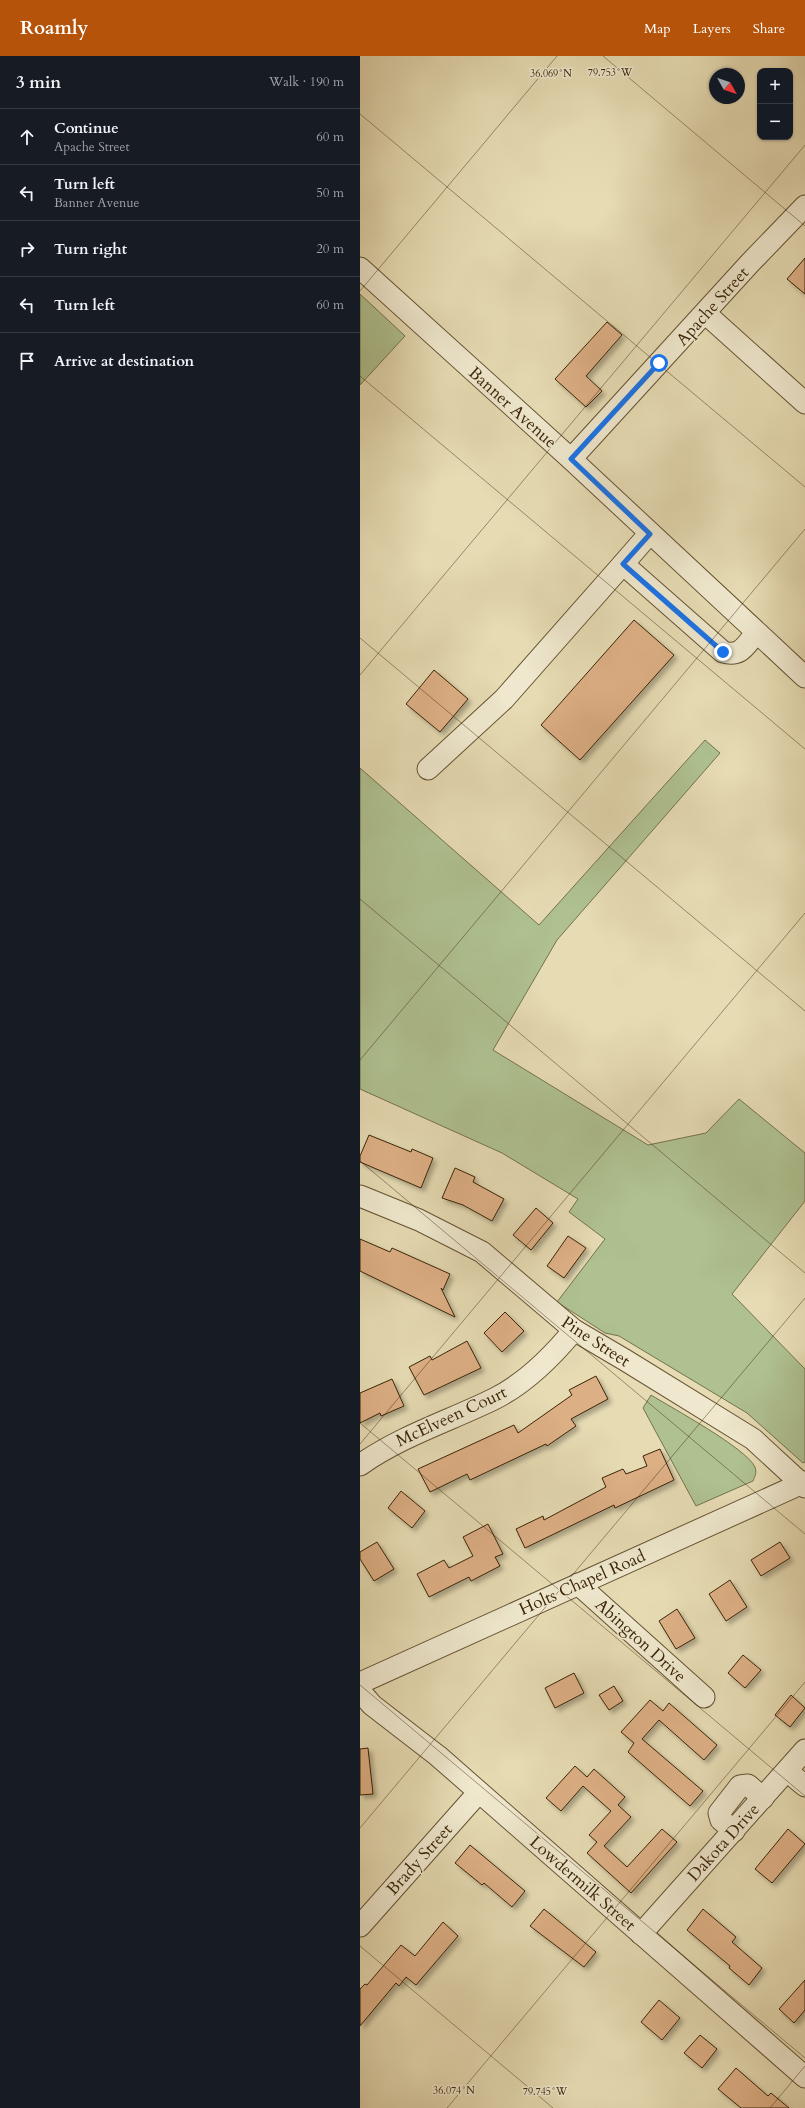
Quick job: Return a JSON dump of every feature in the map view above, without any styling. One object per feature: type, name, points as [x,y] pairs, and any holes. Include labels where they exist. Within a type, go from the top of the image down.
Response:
[{"type":"street","name":"Apache Street","points":[[571,459],[805,206]]},
{"type":"street","name":"Banner Avenue","points":[[360,268],[571,459],[805,678]]},
{"type":"street","points":[[705,313],[805,403]]},
{"type":"street","points":[[428,768],[504,699],[650,534]]},
{"type":"street","points":[[623,564],[723,652],[733,655],[740,652],[756,633]]},
{"type":"street","name":"Pine Street","points":[[360,1196],[419,1220],[482,1252],[574,1330],[753,1439],[804,1484]]},
{"type":"street","name":"McElveen Court","points":[[360,1465],[383,1449],[495,1398],[527,1378],[553,1356],[574,1330]]},
{"type":"street","name":"Holts Chapel Road","points":[[360,1683],[804,1484]]},
{"type":"street","name":"Abington Drive","points":[[578,1584],[704,1697]]},
{"type":"street","name":"Lowdermilk Street","points":[[360,1691],[372,1705],[438,1756],[805,2077]]},
{"type":"street","name":"Dakota Drive","points":[[641,1934],[805,1750]]},
{"type":"street","points":[[787,1771],[805,1786]]},
{"type":"street","name":"Brady Street","points":[[360,1926],[479,1792]]},
{"type":"green space","points":[[360,294],[405,336],[360,385]]},
{"type":"green space","points":[[705,740],[720,753],[557,940],[493,1050],[648,1145],[706,1133],[739,1099],[805,1153],[805,1201],[732,1294],[805,1369],[805,1462],[803,1463],[747,1413],[619,1336],[605,1333],[557,1302],[605,1239],[569,1212],[578,1199],[502,1153],[360,1089],[360,768],[539,925]]},
{"type":"green space","points":[[651,1395],[724,1439],[749,1459],[755,1467],[756,1473],[753,1481],[696,1506],[643,1408]]},
{"type":"building","points":[[805,258],[805,294],[787,279]]},
{"type":"building","points":[[607,322],[622,335],[586,376],[602,391],[586,407],[555,379]]},
{"type":"building","points":[[634,620],[674,655],[580,760],[541,725]]},
{"type":"building","points":[[434,670],[468,699],[440,732],[406,704]]},
{"type":"building","points":[[369,1135],[411,1152],[412,1149],[433,1158],[421,1188],[360,1162],[360,1156]]},
{"type":"building","points":[[455,1168],[475,1177],[473,1182],[504,1199],[492,1221],[463,1205],[442,1198]]},
{"type":"building","points":[[536,1208],[553,1223],[531,1250],[513,1235]]},
{"type":"building","points":[[568,1236],[586,1248],[564,1278],[547,1266]]},
{"type":"building","points":[[360,1239],[390,1252],[392,1248],[450,1274],[443,1290],[441,1288],[455,1317],[360,1271]]},
{"type":"building","points":[[505,1312],[524,1331],[502,1352],[484,1333]]},
{"type":"building","points":[[467,1341],[481,1368],[424,1395],[409,1367],[430,1356],[432,1360]]},
{"type":"building","points":[[596,1376],[608,1399],[571,1419],[576,1426],[547,1446],[546,1444],[470,1480],[467,1474],[430,1492],[418,1469],[514,1425],[518,1433],[572,1395],[569,1390]]},
{"type":"building","points":[[392,1379],[404,1406],[381,1416],[380,1413],[360,1423],[360,1393]]},
{"type":"building","points":[[660,1449],[674,1480],[615,1508],[614,1505],[525,1548],[516,1529],[543,1516],[544,1520],[606,1487],[602,1478],[623,1469],[626,1474],[647,1466],[643,1456]]},
{"type":"building","points":[[401,1491],[425,1511],[412,1528],[388,1508]]},
{"type":"building","points":[[488,1524],[503,1554],[495,1557],[500,1566],[471,1581],[469,1577],[429,1597],[417,1574],[444,1560],[449,1568],[473,1556],[463,1537]]},
{"type":"building","points":[[377,1542],[394,1569],[374,1581],[360,1559],[360,1552]]},
{"type":"building","points":[[780,1542],[790,1558],[761,1576],[751,1560]]},
{"type":"building","points":[[730,1580],[747,1607],[726,1621],[709,1594]]},
{"type":"building","points":[[677,1609],[695,1638],[676,1649],[659,1621]]},
{"type":"building","points":[[743,1655],[761,1670],[745,1688],[728,1673]]},
{"type":"building","points":[[574,1673],[584,1693],[555,1708],[545,1688]]},
{"type":"building","points":[[614,1686],[623,1701],[609,1710],[599,1695]]},
{"type":"building","points":[[791,1695],[805,1708],[790,1727],[775,1715]]},
{"type":"building","points":[[650,1700],[663,1711],[669,1703],[717,1745],[704,1760],[659,1720],[642,1739],[703,1791],[690,1806],[628,1752],[634,1743],[621,1732]]},
{"type":"building","points":[[368,1748],[373,1794],[360,1795],[360,1749]]},
{"type":"building","points":[[575,1766],[587,1777],[594,1769],[625,1797],[618,1805],[631,1817],[604,1846],[627,1867],[662,1829],[677,1842],[631,1893],[587,1853],[597,1842],[589,1835],[611,1811],[583,1786],[561,1811],[546,1798]]},
{"type":"building","points":[[788,1829],[805,1844],[772,1883],[755,1869]]},
{"type":"building","points":[[470,1845],[525,1891],[512,1907],[484,1883],[482,1885],[455,1863]]},
{"type":"building","points":[[544,1909],[596,1952],[584,1967],[530,1926]]},
{"type":"building","points":[[703,1909],[736,1937],[732,1942],[762,1968],[749,1985],[729,1968],[730,1966],[687,1930]]},
{"type":"building","points":[[443,1922],[458,1936],[416,1985],[406,1977],[399,1986],[396,1983],[360,2026],[360,1989],[365,1984],[367,1985],[401,1945],[415,1956]]},
{"type":"building","points":[[805,1980],[805,2010],[794,2023],[779,2009]]},
{"type":"building","points":[[659,2000],[680,2018],[662,2040],[641,2022]]},
{"type":"building","points":[[700,2035],[717,2049],[702,2068],[684,2053]]},
{"type":"building","points":[[736,2068],[768,2096],[771,2093],[789,2108],[741,2108],[718,2089]]},
{"type":"route","points":[[659,363],[571,459],[650,534],[623,564],[723,652]]}]
